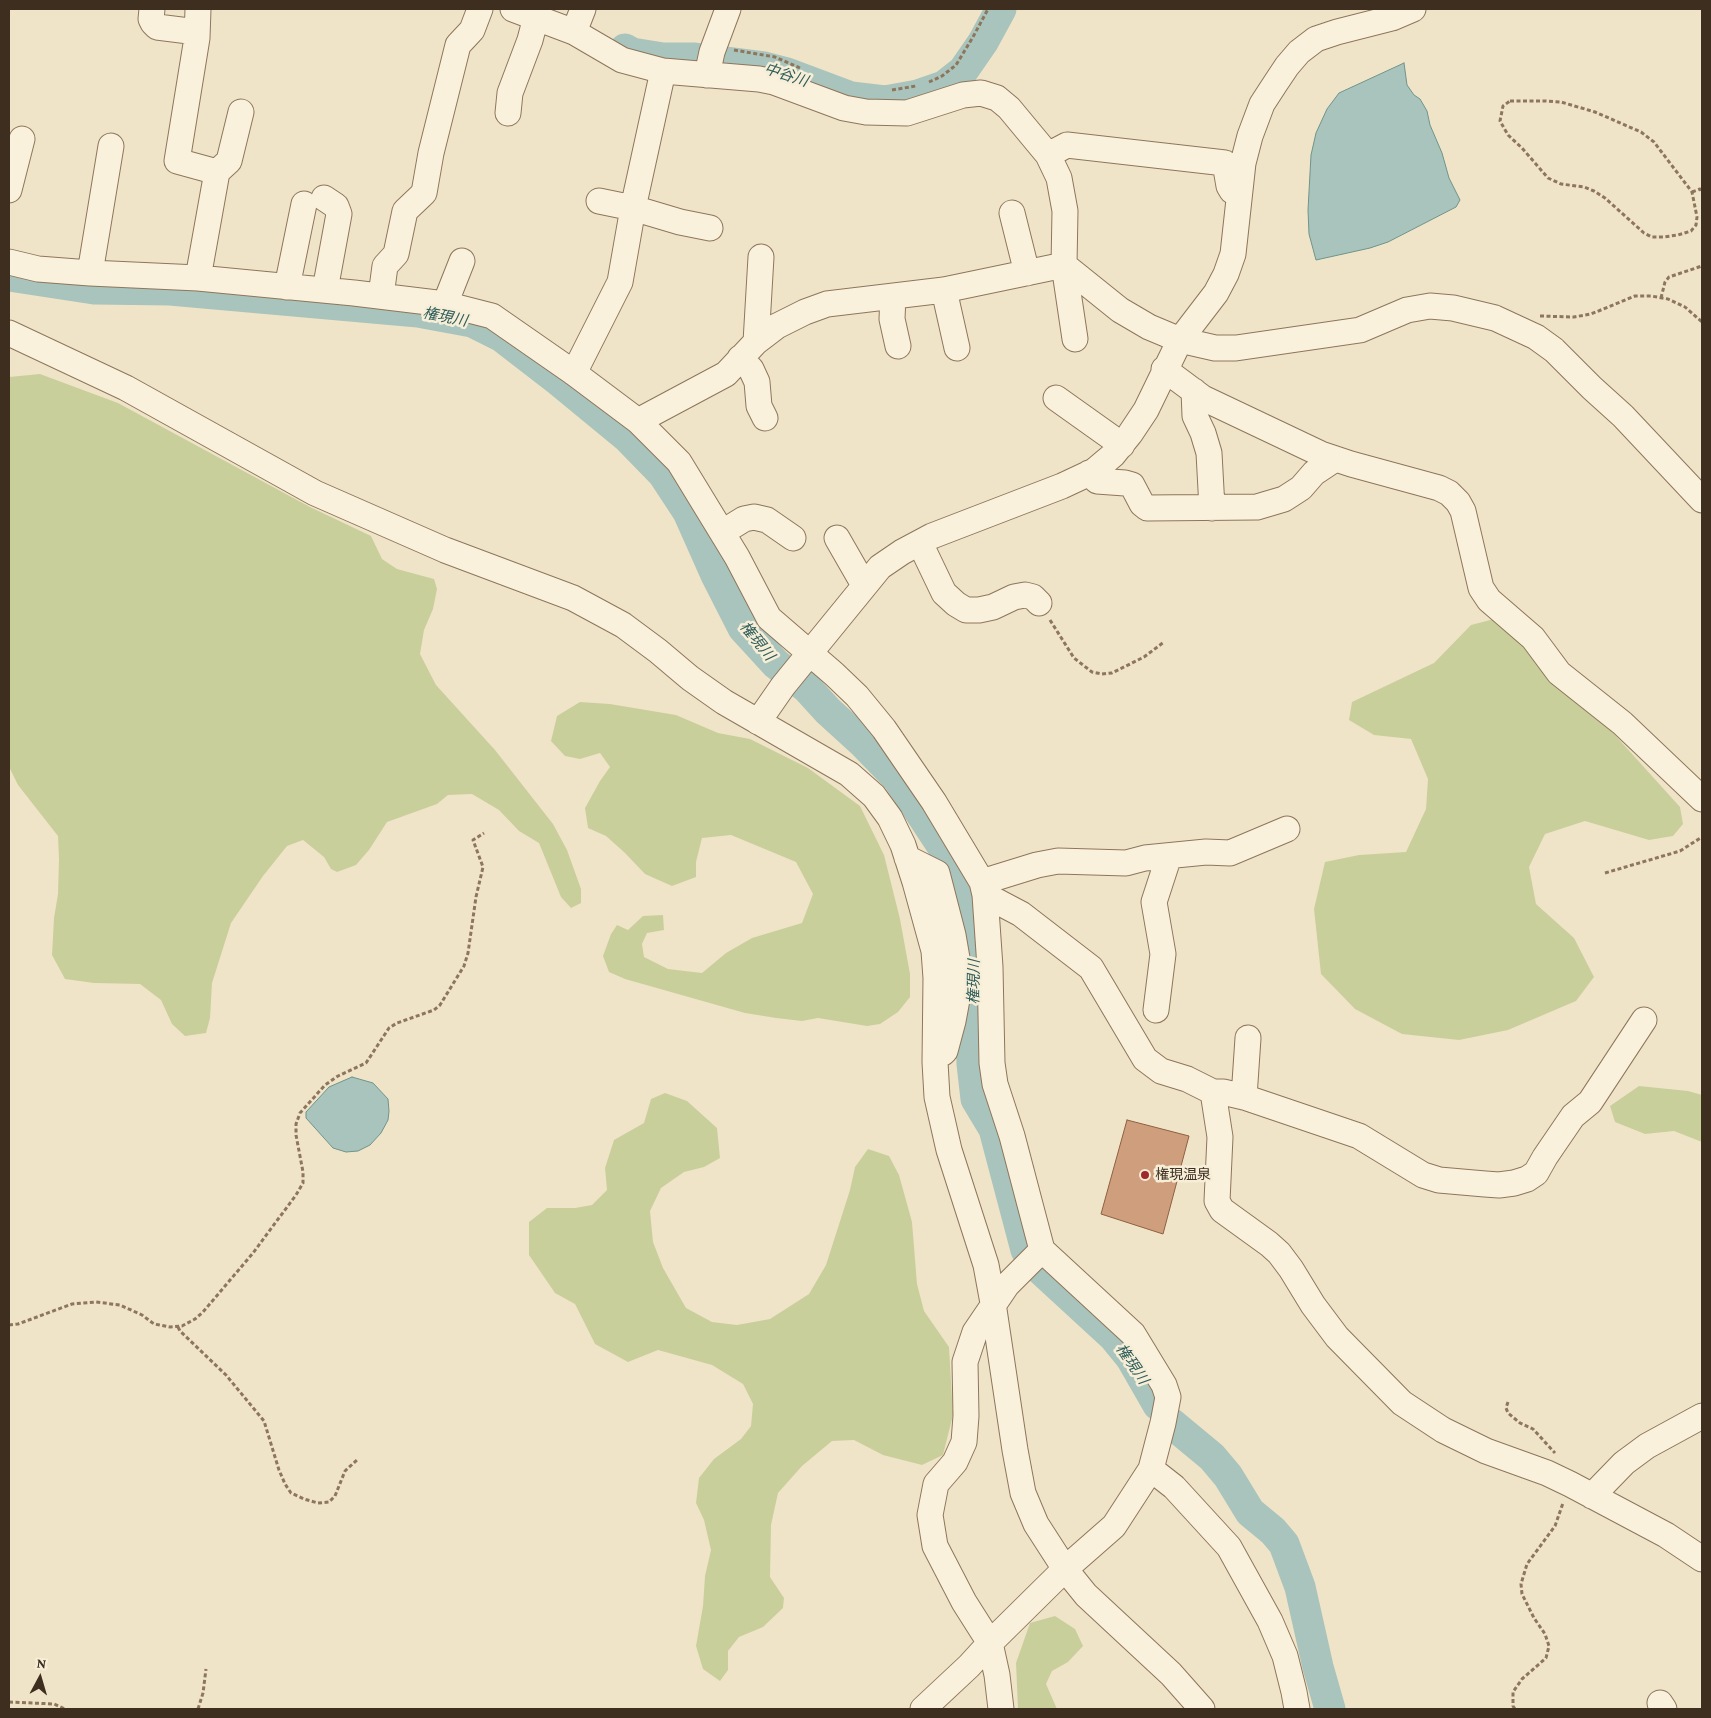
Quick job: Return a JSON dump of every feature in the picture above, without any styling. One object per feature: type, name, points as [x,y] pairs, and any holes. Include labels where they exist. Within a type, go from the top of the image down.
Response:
[{"type":"street","points":[[152,9],[151,19],[157,27],[197,20],[177,161],[217,172]]},
{"type":"street","points":[[380,296],[385,266],[396,254],[405,211],[424,193],[431,153],[458,45],[472,30],[480,9]]},
{"type":"street","points":[[512,9],[617,48],[622,60],[663,71],[710,61],[844,108],[866,112],[908,113],[963,95],[981,93],[997,98],[1009,108],[1048,155],[1059,178],[1065,210],[1064,265],[1075,339]]},
{"type":"street","points":[[574,32],[582,9]]},
{"type":"street","points":[[710,61],[728,9]]},
{"type":"street","points":[[758,722],[783,686],[880,567],[902,552],[920,543],[990,513],[1062,486],[1089,473],[1113,455],[1146,410],[1164,369],[1180,340],[1216,292],[1226,274],[1233,254],[1243,164],[1250,136],[1262,104],[1287,66],[1299,52],[1316,39],[1392,18],[1412,9]]},
{"type":"street","points":[[508,113],[510,93],[530,40],[536,17]]},
{"type":"street","points":[[574,373],[620,282],[633,208],[663,71]]},
{"type":"street","points":[[198,278],[217,172],[229,161],[240,112]]},
{"type":"street","points":[[9,190],[22,139]]},
{"type":"street","points":[[1048,155],[1067,145],[1225,163],[1229,186],[1232,192],[1240,194]]},
{"type":"street","points":[[90,273],[112,146]]},
{"type":"street","points":[[287,287],[314,201],[336,206],[339,214],[325,290]]},
{"type":"street","points":[[599,201],[710,228]]},
{"type":"street","points":[[1012,213],[1027,273]]},
{"type":"street","points":[[761,257],[748,350],[751,369],[757,382],[759,406],[764,418]]},
{"type":"street","points":[[445,304],[462,260]]},
{"type":"street","points":[[9,262],[38,268],[90,273],[198,278],[445,304],[492,316],[574,373],[638,421],[678,462],[723,532],[768,618],[806,658],[857,696],[884,729],[934,802],[984,888],[1091,968],[1145,1060],[1161,1071],[1187,1079],[1213,1092],[1223,1092],[1244,1097],[1359,1136],[1423,1175],[1439,1180],[1499,1185],[1527,1179],[1536,1173],[1573,1116],[1590,1102],[1644,1020]]},
{"type":"street","points":[[638,421],[726,374],[748,350],[777,326],[805,312],[827,304],[944,290],[1064,265]]},
{"type":"street","points":[[1064,265],[1120,310],[1149,327],[1180,340],[1215,348],[1236,348],[1360,330],[1407,310],[1430,306],[1453,308],[1495,318],[1536,337],[1554,350],[1623,416],[1702,500]]},
{"type":"street","points":[[944,290],[957,348]]},
{"type":"street","points":[[892,296],[892,318],[898,346]]},
{"type":"street","points":[[9,333],[126,388],[315,493],[445,550],[573,598],[623,625],[690,678],[758,722],[849,774],[874,796],[890,818],[907,858],[934,951],[937,1097],[949,1150],[986,1265],[1023,1493],[1036,1524],[1065,1570],[1086,1595],[1146,1650],[1202,1709]]},
{"type":"street","points":[[1164,369],[1203,398],[1335,459],[1439,488],[1453,497],[1463,511],[1481,588],[1489,600],[1533,638],[1559,673],[1622,723],[1702,799]]},
{"type":"street","points":[[1194,391],[1195,416],[1204,433],[1209,453],[1212,508]]},
{"type":"street","points":[[1056,398],[1122,445]]},
{"type":"street","points":[[1089,473],[1097,481],[1132,485],[1142,504],[1147,508],[1257,507],[1284,499],[1301,488],[1314,473],[1335,459]]},
{"type":"street","points":[[723,532],[744,519],[754,517],[791,530]]},
{"type":"street","points":[[837,538],[864,585]]},
{"type":"street","points":[[920,543],[944,593],[966,610],[993,607],[1014,597],[1025,595],[1033,597],[1039,603]]},
{"type":"street","points":[[984,888],[1037,865],[1058,861],[1126,863],[1144,858],[1206,852],[1230,853],[1287,829]]},
{"type":"street","points":[[1156,1010],[1163,954],[1154,902],[1169,856]]},
{"type":"street","points":[[907,858],[937,873],[953,935],[958,964],[974,972]]},
{"type":"street","points":[[923,1709],[1065,1570],[1114,1526],[1151,1469],[1168,1397],[1164,1385],[1133,1334],[1036,1257],[1012,1136],[995,1084],[974,972],[984,888]]},
{"type":"street","points":[[935,1062],[945,1050],[958,994],[974,972]]},
{"type":"street","points":[[1244,1097],[1248,1038]]},
{"type":"street","points":[[1213,1092],[1220,1138],[1217,1201],[1222,1210],[1279,1253],[1313,1305],[1337,1337],[1402,1404],[1442,1430],[1486,1451],[1547,1473],[1570,1484],[1666,1535],[1702,1559]]},
{"type":"street","points":[[1001,1709],[997,1675],[990,1642],[964,1602],[935,1546],[930,1515],[936,1484],[955,1462],[964,1442],[966,1416],[965,1362],[975,1332],[1007,1285],[1036,1257]]},
{"type":"street","points":[[1592,1496],[1624,1463],[1646,1446],[1702,1416]]},
{"type":"street","points":[[1151,1469],[1174,1487],[1229,1547],[1270,1621],[1285,1656],[1297,1709]]},
{"type":"path","points":[[928,83],[942,76],[956,65],[988,9]]},
{"type":"path","points":[[710,61],[775,57],[806,70]]},
{"type":"path","points":[[885,91],[919,86]]},
{"type":"path","points":[[1510,101],[1561,102],[1595,112],[1641,132],[1654,142],[1692,192],[1697,218],[1696,224],[1691,230],[1663,237],[1652,237],[1644,233],[1605,198],[1594,191],[1584,187],[1561,184],[1548,178],[1508,135],[1500,121],[1503,106],[1510,101]]},
{"type":"path","points":[[1692,192],[1700,189],[1702,193]]},
{"type":"path","points":[[1661,298],[1665,282],[1669,277],[1702,266]]},
{"type":"path","points":[[1534,316],[1574,317],[1591,314],[1635,296],[1661,298],[1685,308],[1702,322]]},
{"type":"path","points":[[1039,603],[1074,658],[1092,672],[1112,673],[1144,657],[1164,642]]},
{"type":"path","points":[[9,1325],[18,1324],[72,1304],[96,1302],[120,1305],[142,1315],[154,1324],[178,1327],[195,1319],[203,1312],[253,1253],[303,1183],[303,1172],[296,1134],[296,1124],[300,1113],[324,1085],[366,1063],[389,1028],[397,1023],[434,1010],[440,1005],[464,966],[468,954],[476,897],[483,867],[473,840],[484,833]]},
{"type":"path","points":[[1605,873],[1680,850],[1702,837]]},
{"type":"path","points":[[178,1327],[226,1375],[264,1421],[279,1470],[285,1484],[292,1493],[318,1503],[329,1502],[335,1496],[345,1471],[358,1459]]},
{"type":"path","points":[[1508,1402],[1506,1408],[1508,1413],[1533,1429],[1557,1455]]},
{"type":"path","points":[[1515,1709],[1512,1692],[1522,1679],[1546,1658],[1549,1646],[1545,1634],[1534,1618],[1522,1594],[1521,1584],[1527,1564],[1555,1526],[1570,1484]]},
{"type":"path","points":[[198,1709],[203,1693],[206,1669]]},
{"type":"path","points":[[9,1702],[54,1704],[65,1709]]},
{"type":"green space","points":[[40,374],[118,403],[310,507],[371,536],[382,559],[397,569],[434,579],[437,589],[433,609],[424,630],[420,654],[436,685],[495,750],[553,824],[567,850],[581,889],[581,903],[571,908],[561,897],[539,843],[519,831],[499,810],[472,794],[448,795],[437,804],[387,822],[369,850],[356,865],[337,872],[331,869],[324,857],[303,840],[287,846],[263,876],[231,923],[212,983],[210,1018],[206,1033],[185,1036],[172,1024],[161,1000],[140,984],[94,983],[65,979],[52,955],[54,918],[58,894],[58,836],[18,785],[9,767],[9,377]]},
{"type":"green space","points":[[1498,618],[1614,734],[1680,807],[1683,824],[1673,836],[1649,840],[1585,821],[1545,834],[1529,867],[1536,904],[1574,938],[1594,977],[1576,1001],[1508,1030],[1459,1040],[1402,1034],[1355,1009],[1321,974],[1314,909],[1325,862],[1359,855],[1406,852],[1426,809],[1428,779],[1411,739],[1374,735],[1349,720],[1352,702],[1434,663],[1471,625]]},
{"type":"green space","points":[[580,702],[610,704],[676,715],[718,733],[750,739],[808,768],[860,806],[884,855],[900,919],[910,974],[910,997],[898,1012],[880,1024],[867,1026],[818,1018],[802,1021],[776,1018],[745,1013],[625,979],[609,972],[603,956],[611,934],[617,925],[628,930],[643,916],[663,915],[664,930],[647,933],[642,944],[644,957],[668,969],[702,973],[726,953],[752,938],[802,923],[813,894],[796,862],[731,835],[702,838],[696,862],[696,877],[672,886],[645,874],[606,836],[588,828],[585,808],[610,767],[600,753],[580,759],[565,756],[551,741],[557,716]]},
{"type":"green space","points":[[1639,1086],[1688,1091],[1702,1095],[1702,1142],[1674,1131],[1645,1134],[1615,1122],[1610,1106]]},
{"type":"green space","points":[[665,1093],[687,1101],[717,1128],[720,1158],[704,1167],[684,1172],[661,1188],[650,1211],[653,1242],[663,1268],[686,1308],[712,1322],[737,1325],[770,1319],[809,1294],[826,1265],[850,1190],[855,1167],[868,1149],[889,1156],[899,1175],[912,1222],[917,1284],[924,1311],[949,1347],[953,1415],[943,1455],[922,1465],[883,1455],[854,1440],[832,1441],[802,1466],[778,1493],[771,1525],[770,1577],[784,1598],[783,1608],[763,1627],[739,1637],[728,1651],[728,1670],[720,1681],[703,1669],[696,1646],[703,1606],[705,1576],[711,1550],[704,1520],[696,1503],[699,1478],[714,1459],[741,1439],[751,1426],[753,1404],[743,1384],[712,1365],[658,1350],[628,1362],[595,1344],[575,1304],[555,1293],[529,1255],[529,1222],[547,1208],[575,1208],[592,1205],[607,1190],[605,1168],[614,1140],[644,1123],[651,1099]]},
{"type":"green space","points":[[1055,1616],[1075,1629],[1083,1646],[1068,1662],[1052,1671],[1046,1684],[1057,1709],[1018,1709],[1016,1663],[1030,1623]]},
{"type":"water","points":[[1404,63],[1407,85],[1414,95],[1420,99],[1427,111],[1430,125],[1442,153],[1449,178],[1460,200],[1456,207],[1388,242],[1316,260],[1309,234],[1308,210],[1311,155],[1316,133],[1327,109],[1339,93]]},
{"type":"water","points":[[352,1077],[373,1083],[388,1099],[389,1111],[388,1120],[381,1133],[370,1145],[358,1151],[346,1152],[333,1148],[306,1118],[306,1112],[329,1087]]},
{"type":"building","name":"権現温泉","points":[[1127,1120],[1189,1136],[1163,1234],[1101,1214]]},
{"type":"waterway","name":"中谷川","points":[[625,49],[632,53],[663,58],[693,58],[764,67],[787,73],[851,97],[885,101],[918,95],[944,86],[963,71],[983,42],[1001,9]]},
{"type":"waterway","name":"権現川","points":[[9,276],[94,289],[170,290],[418,312],[472,322],[502,337],[627,437],[663,474],[688,512],[716,575],[743,628],[776,664],[807,688],[898,779],[948,855],[957,875],[974,953],[977,983],[971,1027],[972,1064],[976,1099],[994,1129],[1026,1250],[1038,1267],[1113,1336],[1131,1358],[1158,1405]]},
{"type":"waterway","name":"権現川","points":[[1171,1423],[1212,1457],[1228,1476],[1250,1512],[1273,1531],[1284,1544],[1300,1587],[1318,1667],[1330,1709]]},
{"type":"place","name":"権現温泉","points":[[1145,1175]]}]
